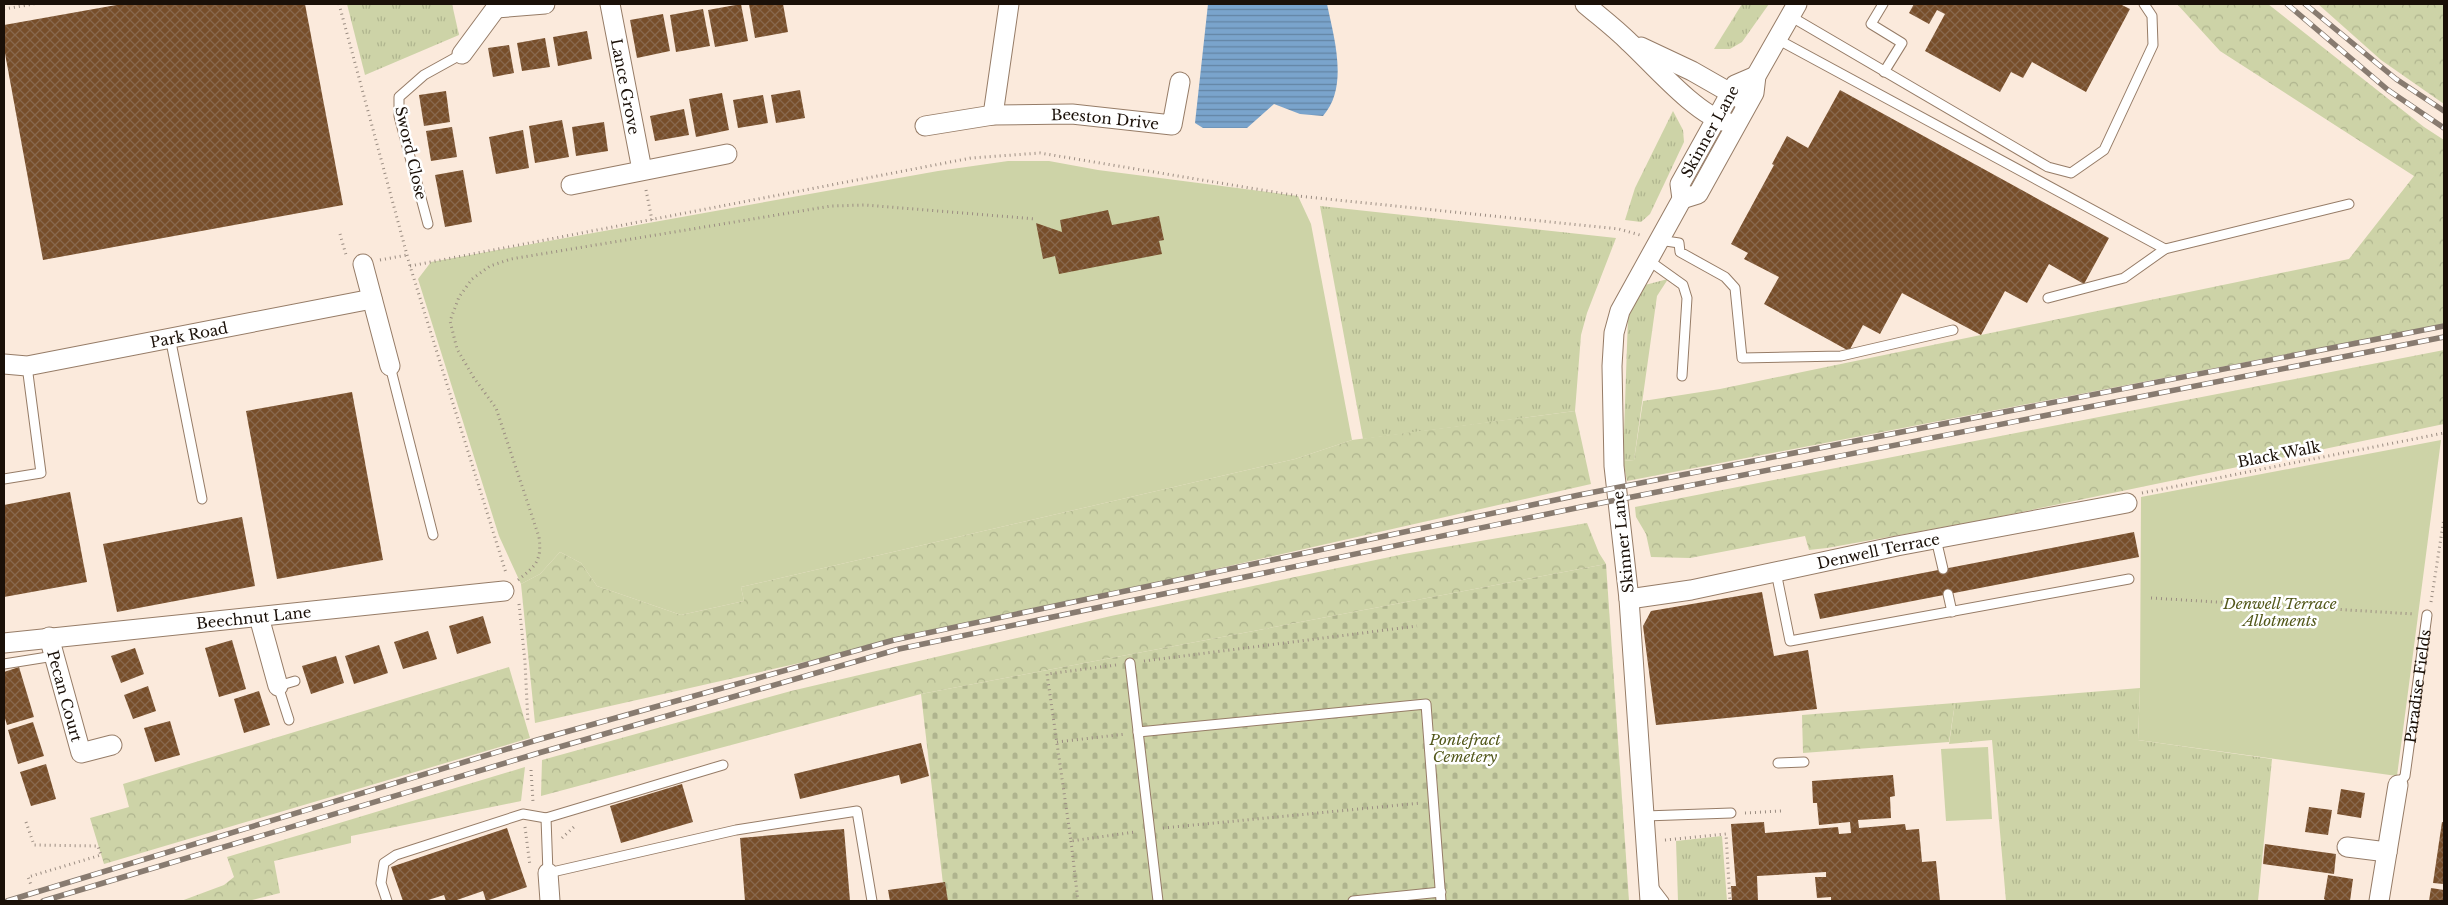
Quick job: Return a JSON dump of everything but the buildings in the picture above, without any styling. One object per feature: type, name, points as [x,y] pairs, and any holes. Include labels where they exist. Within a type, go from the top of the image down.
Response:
[{"type":"street","points":[[495,6],[545,4]]},
{"type":"street","name":"Lance Grove","points":[[610,4],[642,170]]},
{"type":"street","points":[[993,115],[1009,4]]},
{"type":"street","points":[[1585,4],[1629,41],[1679,92],[1716,119],[1737,123]]},
{"type":"street","name":"Sword Close","points":[[462,54],[495,6]]},
{"type":"street","name":"Skinner Lane","points":[[1650,901],[1629,599],[1614,466],[1612,366],[1614,333],[1620,311],[1648,260],[1652,238],[1682,199],[1698,194],[1754,93],[1756,76],[1794,10]]},
{"type":"street","points":[[1629,41],[1692,71],[1749,103]]},
{"type":"street","name":"Skinner Lane","points":[[1682,199],[1680,184],[1730,93],[1735,85],[1756,76]]},
{"type":"street","name":"Beeston Drive","points":[[926,126],[993,115],[1072,114],[1180,126],[1180,82]]},
{"type":"street","points":[[571,185],[726,154]]},
{"type":"street","points":[[362,264],[390,366]]},
{"type":"street","name":"Park Road","points":[[4,364],[27,366],[372,299]]},
{"type":"street","name":"Denwell Terrace","points":[[1629,599],[1691,590],[1936,539],[2126,503]]},
{"type":"street","name":"Beechnut Lane","points":[[4,642],[259,617],[507,589]]},
{"type":"street","points":[[259,617],[286,684]]},
{"type":"street","name":"Pecan Court","points":[[49,637],[81,753],[112,745]]},
{"type":"street","name":"Paradise Fields","points":[[2379,901],[2398,785]]},
{"type":"street","points":[[2347,847],[2387,852]]},
{"type":"street","points":[[539,872],[550,901]]},
{"type":"lane","points":[[1883,4],[1871,24],[1902,42],[1884,72]]},
{"type":"lane","points":[[1794,10],[1884,72],[2048,167],[2071,173],[2104,150],[2152,44],[2152,16],[2144,4]]},
{"type":"lane","points":[[1777,39],[2165,249]]},
{"type":"lane","name":"Sword Close","points":[[428,224],[399,116],[399,97],[424,75],[462,54]]},
{"type":"lane","points":[[2048,298],[2124,278],[2165,249],[2349,204]]},
{"type":"lane","points":[[1652,238],[1679,243],[1680,252],[1725,277],[1735,288],[1742,358],[1841,356],[1952,330]]},
{"type":"lane","points":[[1648,260],[1683,285],[1687,298],[1682,376]]},
{"type":"lane","points":[[170,337],[202,499]]},
{"type":"lane","points":[[4,479],[42,473],[27,366]]},
{"type":"lane","points":[[390,366],[433,535]]},
{"type":"lane","points":[[1936,539],[1943,569]]},
{"type":"lane","points":[[1776,572],[1790,641],[2129,579]]},
{"type":"lane","points":[[1948,594],[1952,612]]},
{"type":"lane","name":"Paradise Fields","points":[[2398,785],[2405,776],[2427,615]]},
{"type":"lane","points":[[4,664],[54,656]]},
{"type":"lane","points":[[1130,663],[1158,901]]},
{"type":"lane","points":[[286,684],[289,720]]},
{"type":"lane","points":[[1138,732],[1426,704],[1441,897],[1353,901]]},
{"type":"lane","points":[[1778,763],[1804,762]]},
{"type":"lane","points":[[387,901],[381,883],[384,863],[396,855],[524,814],[546,818],[723,765]]},
{"type":"lane","points":[[546,818],[539,872],[736,830],[857,812],[872,901]]},
{"type":"lane","points":[[1645,816],[1732,813]]},
{"type":"lane","points":[[1648,880],[1664,901]]},
{"type":"path","points":[[4,9],[34,4]]},
{"type":"path","points":[[340,4],[410,266],[507,589],[519,602],[525,662],[528,723]]},
{"type":"path","points":[[410,266],[808,191],[971,158],[1040,153],[1298,196],[1619,229],[1652,238]]},
{"type":"path","points":[[642,170],[652,220]]},
{"type":"path","points":[[507,589],[538,562],[541,551],[539,537],[496,408],[474,378],[457,350],[450,321],[459,297],[472,279],[490,266],[511,259],[557,253],[831,206],[875,205],[1036,219]]},
{"type":"path","points":[[362,264],[407,254]]},
{"type":"path","name":"Black Walk","points":[[2126,503],[2125,496],[2444,433]]},
{"type":"path","name":"Paradise Fields","points":[[2427,615],[2430,608],[2444,518]]},
{"type":"path","points":[[2151,598],[2427,615]]},
{"type":"path","points":[[1078,901],[1047,674],[1417,626]]},
{"type":"path","points":[[1057,742],[1138,732]]},
{"type":"path","points":[[531,770],[533,808]]},
{"type":"path","points":[[1071,841],[1150,830],[1434,802]]},
{"type":"path","points":[[1732,813],[1781,811]]},
{"type":"path","points":[[524,814],[539,872]]},
{"type":"path","points":[[26,822],[34,845],[98,846],[101,855],[28,877],[31,885]]},
{"type":"path","points":[[1665,840],[1726,834],[1730,901]]},
{"type":"green space","points":[[347,4],[452,4],[459,35],[365,75]]},
{"type":"green space","points":[[1742,4],[1769,4],[1742,42],[1730,49],[1714,49]]},
{"type":"green space","points":[[2177,4],[2268,4],[2424,127],[2444,140],[2444,324],[1627,481],[1623,461],[1634,460],[1643,401],[1720,389],[2349,259],[2414,176],[2220,51]]},
{"type":"green space","points":[[2318,4],[2444,4],[2444,104],[2381,60]]},
{"type":"green space","points":[[1673,111],[1683,130],[1684,142],[1650,214],[1641,222],[1625,220],[1635,188]]},
{"type":"green space","points":[[1008,161],[1049,161],[1098,170],[1298,196],[1311,224],[1352,440],[1295,459],[741,587],[744,601],[681,615],[597,586],[581,563],[560,552],[540,574],[521,584],[499,536],[418,279],[431,262],[938,171]]},
{"type":"green space","points":[[1320,206],[1616,238],[1587,313],[1581,335],[1575,411],[1363,439]]},
{"type":"green space","points":[[1668,279],[1657,296],[1634,460],[1623,461],[1628,317],[1641,286]]},
{"type":"green space","points":[[2444,350],[2444,424],[1983,520],[1827,548],[1809,550],[1805,536],[1690,558],[1651,557],[1646,534],[1636,517],[1635,507]]},
{"type":"green space","points":[[1575,411],[1591,484],[535,723],[521,584],[540,574],[560,552],[581,563],[597,586],[681,615],[744,601],[741,587],[1295,459],[1352,440]]},
{"type":"green space","name":"Denwell Terrace Allotments","points":[[2441,440],[2397,776],[2138,740],[2141,497]]},
{"type":"green space","points":[[1587,523],[1599,553],[1606,564],[921,694],[541,796],[542,760],[791,691],[1111,616],[1404,554]]},
{"type":"green space","name":"Pontefract Cemetery","points":[[1606,564],[1629,901],[945,901],[921,694]]},
{"type":"green space","points":[[509,667],[530,738],[104,864],[90,818],[129,807],[123,784]]},
{"type":"green space","points":[[2140,688],[2138,740],[2272,759],[2258,901],[2006,901],[1992,740],[1949,744],[1955,703]]},
{"type":"green space","points":[[1955,703],[1949,742],[1803,753],[1802,715]]},
{"type":"green space","points":[[1988,747],[1992,819],[1946,821],[1941,749]]},
{"type":"green space","points":[[525,767],[521,801],[351,836],[351,843],[274,861],[280,893],[248,901],[181,901],[224,885],[234,877],[227,857]]},
{"type":"green space","points":[[1722,836],[1727,901],[1678,901],[1676,841]]},
{"type":"water","points":[[1208,4],[1327,4],[1336,47],[1338,77],[1336,91],[1331,104],[1323,116],[1300,114],[1274,104],[1247,128],[1203,128],[1195,123]]},
{"type":"railway","points":[[2287,4],[2388,90],[2444,128]]},
{"type":"railway","points":[[2305,4],[2396,79],[2444,111]]},
{"type":"railway","points":[[7,901],[537,740],[894,640],[1579,495],[2444,326]]},
{"type":"railway","points":[[43,901],[542,752],[899,649],[1581,507],[2444,337]]}]
